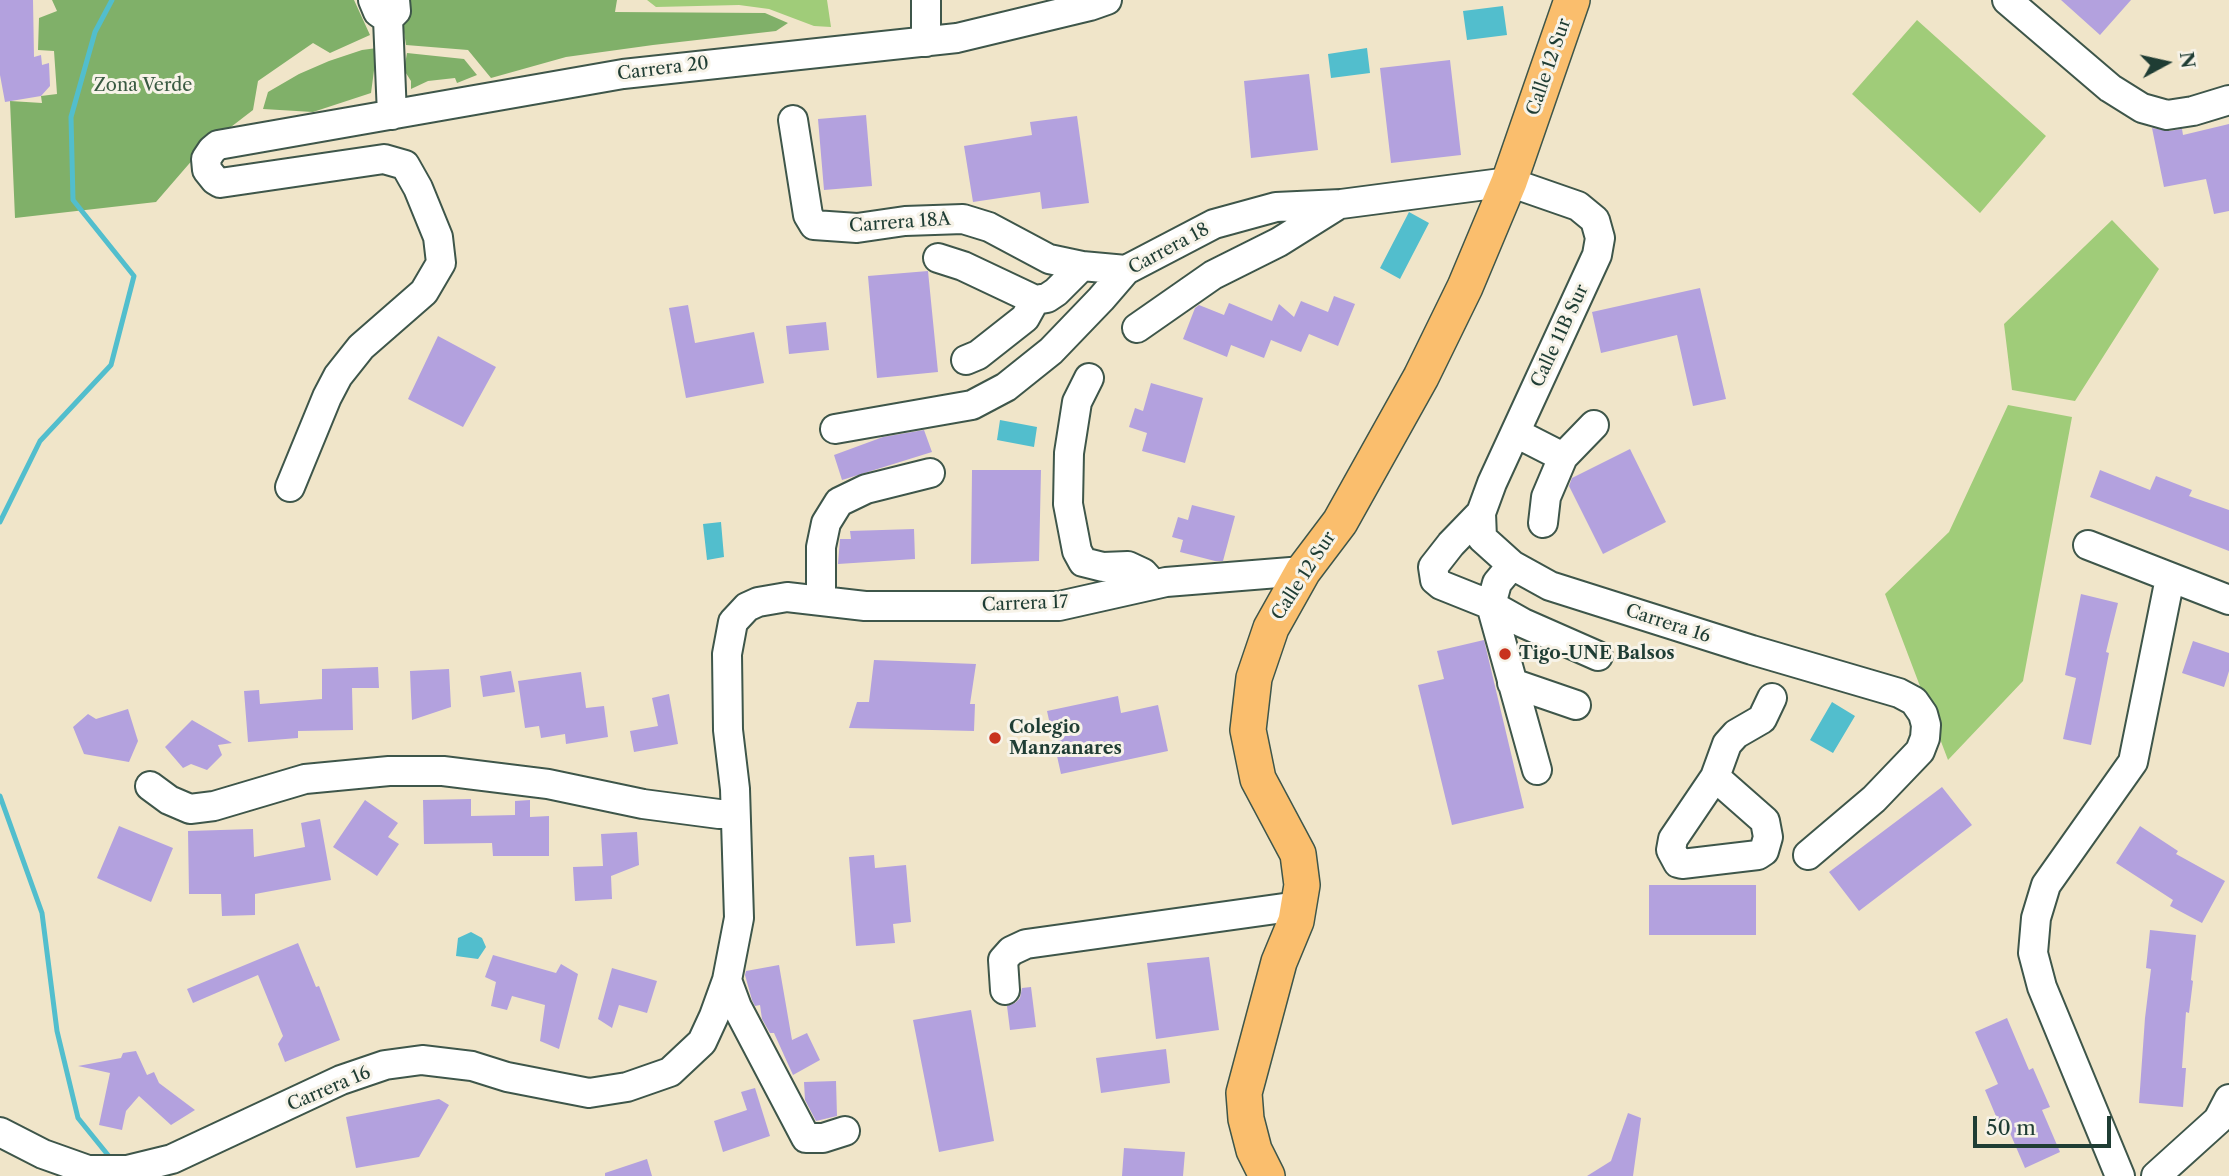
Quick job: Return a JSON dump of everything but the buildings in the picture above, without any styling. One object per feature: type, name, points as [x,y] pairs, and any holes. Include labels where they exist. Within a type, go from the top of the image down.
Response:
[{"type":"main road","name":"Calle 12 Sur","points":[[1268,1176],[1254,1150],[1246,1119],[1244,1093],[1279,962],[1296,921],[1302,885],[1298,853],[1258,779],[1248,730],[1254,678],[1271,628],[1303,571],[1340,522],[1422,377],[1465,287],[1509,182],[1572,0]]},
{"type":"street","points":[[926,0],[926,43]]},
{"type":"street","name":"Carrera 20","points":[[290,487],[338,376],[361,346],[424,292],[441,263],[438,237],[418,188],[405,165],[384,159],[220,183],[207,170],[206,159],[218,145],[623,74],[957,38],[1107,0]]},
{"type":"street","points":[[2007,0],[2110,88],[2142,108],[2167,115],[2193,111],[2229,100]]},
{"type":"street","points":[[385,6],[392,115]]},
{"type":"street","name":"Carrera 18A","points":[[793,120],[808,215],[814,225],[857,228],[905,221],[963,219],[989,227],[1048,259],[1082,266],[1126,270]]},
{"type":"street","name":"Carrera 18","points":[[835,429],[972,405],[1006,387],[1051,351],[1126,270],[1214,225],[1276,207],[1341,204],[1509,182]]},
{"type":"street","name":"Calle 11B Sur","points":[[1491,605],[1441,585],[1433,573],[1433,567],[1451,544],[1481,526],[1516,433],[1597,255],[1600,238],[1595,220],[1578,206],[1509,182]]},
{"type":"street","points":[[1138,328],[1213,275],[1279,242],[1341,204]]},
{"type":"street","points":[[938,258],[963,266],[1035,300],[1047,298],[1056,292],[1082,266]]},
{"type":"street","points":[[966,360],[978,355],[1026,318],[1035,300]]},
{"type":"street","points":[[1089,377],[1077,402],[1069,453],[1068,504],[1077,551],[1083,562],[1104,567],[1128,566],[1143,573],[1153,584]]},
{"type":"street","points":[[1543,523],[1546,497],[1563,457],[1594,425]]},
{"type":"street","points":[[1516,433],[1563,457]]},
{"type":"street","points":[[821,601],[821,547],[826,523],[839,502],[866,489],[930,473]]},
{"type":"street","name":"Carrera 16","points":[[1481,526],[1511,565],[1550,586],[1779,681],[1866,685],[1899,693],[1914,701],[1923,714],[1926,725],[1920,751],[1874,799],[1808,855]]},
{"type":"street","points":[[2088,545],[2229,600]]},
{"type":"street","points":[[1511,565],[1497,583],[1491,605],[1537,770]]},
{"type":"street","name":"Carrera 17","points":[[735,813],[727,654],[733,622],[747,607],[758,602],[787,597],[865,606],[1059,606],[1153,584],[1303,571]]},
{"type":"street","points":[[2120,1176],[2042,987],[2033,953],[2036,918],[2046,885],[2133,762],[2170,578]]},
{"type":"street","points":[[1491,605],[1523,623],[1598,656]]},
{"type":"street","points":[[1716,777],[1727,744],[1736,734],[1762,719],[1779,681]]},
{"type":"street","points":[[1512,683],[1576,705]]},
{"type":"street","points":[[150,786],[169,800],[190,809],[214,806],[305,779],[389,771],[443,771],[548,784],[643,804],[719,814],[735,813],[738,918],[727,980],[737,1007],[806,1138],[813,1140],[845,1131]]},
{"type":"street","points":[[1005,990],[1003,960],[1011,951],[1026,944],[1298,906]]},
{"type":"street","name":"Carrera 16","points":[[0,1132],[43,1154],[88,1170],[127,1170],[172,1159],[341,1080],[384,1065],[422,1060],[472,1066],[507,1077],[589,1093],[628,1087],[670,1072],[702,1042],[715,1016],[727,980]]},
{"type":"street","points":[[2156,1176],[2218,1120],[2229,1099]]},
{"type":"green space","name":"Zona Verde","points":[[52,0],[354,0],[370,35],[330,53],[313,43],[258,81],[253,110],[201,150],[156,202],[15,218],[10,101],[42,103],[41,96],[57,94],[54,51],[38,50],[39,18],[57,11]]},
{"type":"green space","points":[[399,0],[617,0],[615,12],[765,13],[788,23],[776,31],[566,57],[491,78],[468,50],[406,45]]},
{"type":"green space","points":[[647,0],[827,0],[831,27],[814,26],[769,9],[739,5],[656,7]]},
{"type":"green space","points":[[1917,20],[2046,136],[1980,213],[1852,94]]},
{"type":"green space","points":[[377,48],[371,93],[313,112],[263,109],[268,92],[299,74],[362,50]]},
{"type":"green space","points":[[407,53],[464,59],[477,75],[457,83],[455,78],[428,81],[411,89],[411,81],[404,70]]},
{"type":"green space","points":[[2112,220],[2159,269],[2075,401],[2012,390],[2004,324]]},
{"type":"green space","points":[[2008,405],[2072,417],[2023,681],[1948,760],[1885,594],[1949,532]]},
{"type":"water","points":[[1503,6],[1507,35],[1467,40],[1463,11]]},
{"type":"water","points":[[1367,48],[1370,73],[1331,78],[1328,54]]},
{"type":"water","points":[[1409,212],[1429,223],[1400,279],[1380,268]]},
{"type":"water","points":[[1000,420],[1037,427],[1034,447],[997,440]]},
{"type":"water","points":[[721,522],[724,557],[707,560],[703,524]]},
{"type":"water","points":[[1832,702],[1855,716],[1833,753],[1810,740]]},
{"type":"water","points":[[471,932],[482,938],[486,947],[478,959],[456,956],[458,938]]},
{"type":"waterway","points":[[0,522],[40,441],[111,365],[134,276],[73,200],[71,117],[95,32],[112,0]]},
{"type":"waterway","points":[[0,796],[42,913],[57,1031],[78,1118],[112,1160]]},
{"type":"place","name":"Tigo-UNE Balsos","points":[[1505,654]]},
{"type":"place","name":"Colegio Manzanares","points":[[995,738]]}]
